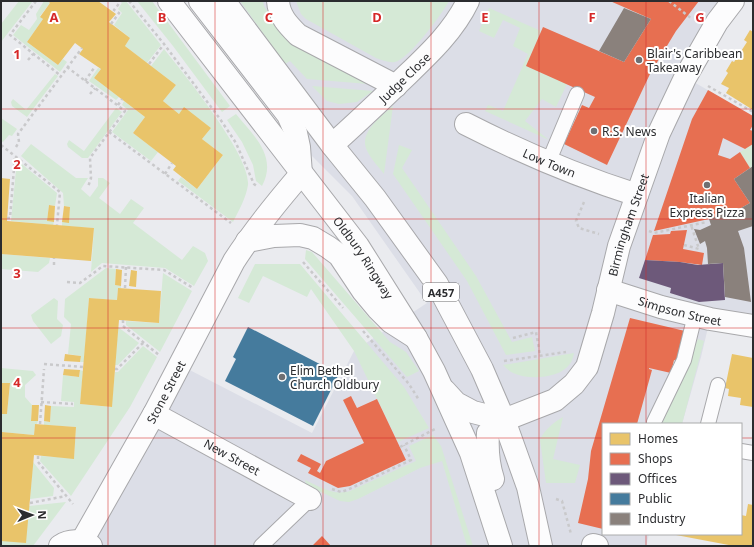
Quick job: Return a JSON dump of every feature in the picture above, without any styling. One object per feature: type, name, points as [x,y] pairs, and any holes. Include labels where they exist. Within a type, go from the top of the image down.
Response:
[{"type":"street","name":"Oldbury Ringway","points":[[169,1],[358,246],[416,338],[434,370],[471,452],[501,546]]},
{"type":"street","points":[[200,1],[288,116],[296,133],[299,147],[301,174]]},
{"type":"street","name":"A457","points":[[224,1],[332,145],[375,198],[437,284],[482,369],[504,420],[528,487],[541,546]]},
{"type":"street","points":[[278,1],[278,8],[286,24],[298,35],[396,86]]},
{"type":"street","name":"Judge Close","points":[[332,145],[396,86],[442,39],[462,12],[468,1]]},
{"type":"street","name":"Birmingham Street","points":[[511,546],[504,515],[490,470],[487,451],[488,433],[504,420],[555,400],[574,384],[587,367],[619,246],[659,133],[685,78],[717,22],[733,1]]},
{"type":"street","name":"Low Town","points":[[466,124],[548,163],[636,195]]},
{"type":"street","points":[[274,138],[287,144],[317,151],[332,145]]},
{"type":"street","name":"Stone Street","points":[[60,546],[67,542],[87,544],[234,261],[241,234],[278,201],[301,174]]},
{"type":"street","points":[[241,234],[274,236],[300,235],[313,238],[339,255],[364,292],[391,322],[416,338]]},
{"type":"street","name":"Simpson Street","points":[[608,290],[661,307],[710,319],[753,326]]},
{"type":"street","points":[[442,387],[456,403],[473,412],[504,420]]},
{"type":"street","name":"New Street","points":[[154,414],[310,499]]},
{"type":"lane","points":[[548,163],[578,94]]},
{"type":"lane","points":[[654,422],[684,360],[695,315]]},
{"type":"lane","points":[[708,423],[718,385]]},
{"type":"lane","points":[[742,451],[753,453]]},
{"type":"lane","points":[[261,546],[310,499]]},
{"type":"path","points":[[36,1],[10,35],[61,76]]},
{"type":"path","points":[[111,24],[119,13],[114,10],[121,1]]},
{"type":"path","points":[[129,1],[164,44],[224,125],[236,144],[254,184]]},
{"type":"path","points":[[668,1],[693,19]]},
{"type":"path","points":[[149,64],[164,44]]},
{"type":"path","points":[[16,147],[19,142],[18,134],[82,48]]},
{"type":"path","points":[[28,60],[33,54]]},
{"type":"path","points":[[67,67],[125,111],[90,158],[91,178],[88,187]]},
{"type":"path","points":[[85,81],[94,68]]},
{"type":"path","points":[[706,85],[753,112]]},
{"type":"path","points":[[90,94],[95,88]]},
{"type":"path","points":[[118,105],[122,99]]},
{"type":"path","points":[[110,132],[241,234]]},
{"type":"path","points":[[1,145],[60,192],[57,225]]},
{"type":"path","points":[[7,218],[10,218],[16,156]]},
{"type":"path","points":[[165,174],[172,163]]},
{"type":"path","points":[[584,201],[576,221],[579,228],[603,235]]},
{"type":"path","points":[[646,230],[654,233],[708,222]]},
{"type":"path","points":[[684,245],[699,249],[691,225]]},
{"type":"path","points":[[54,258],[54,265]]},
{"type":"path","points":[[67,282],[80,283],[103,266],[126,267],[164,270],[199,292]]},
{"type":"path","points":[[125,288],[126,267]]},
{"type":"path","points":[[123,320],[123,326],[163,358]]},
{"type":"path","points":[[512,338],[536,332],[540,355]]},
{"type":"path","points":[[115,369],[118,369],[144,343]]},
{"type":"path","points":[[504,361],[572,351]]},
{"type":"path","points":[[44,364],[83,367]]},
{"type":"path","points":[[40,424],[44,369]]},
{"type":"path","points":[[41,402],[73,404]]},
{"type":"path","points":[[400,447],[436,429]]},
{"type":"path","points":[[328,487],[341,492],[411,460],[404,445]]},
{"type":"path","points":[[38,456],[38,462],[73,504]]},
{"type":"path","points":[[528,487],[562,501],[573,542],[595,546]]},
{"type":"path","points":[[30,503],[66,496]]},
{"type":"shaded area","points":[[191,1],[733,1],[685,77],[753,116],[753,326],[710,319],[682,423],[602,423],[602,535],[649,535],[646,546],[91,546],[180,365],[312,433],[354,351],[427,303],[352,196],[289,133]]},
{"type":"green space","points":[[19,1],[32,2],[1,42],[1,24]]},
{"type":"green space","points":[[44,1],[48,1],[50,3],[40,16],[43,19],[27,42],[58,65],[63,59],[67,62],[60,72],[13,35],[21,25],[29,30],[37,19],[36,14]]},
{"type":"green space","points":[[123,1],[126,1],[161,45],[147,63],[125,46],[130,38],[114,25],[122,13],[118,9]]},
{"type":"green space","points":[[137,1],[152,1],[230,106],[222,112],[173,46]]},
{"type":"green space","points":[[240,1],[263,1],[264,6],[275,24],[365,80],[368,84],[307,79],[290,61],[285,64]]},
{"type":"green space","points":[[296,1],[449,1],[440,16],[416,45],[401,59],[393,62],[376,58],[306,19],[301,14]]},
{"type":"green space","points":[[489,8],[541,31],[526,66],[567,84],[556,107],[542,99],[525,121],[549,140],[485,111],[488,105],[503,111],[528,54],[513,46],[520,28],[503,20],[494,38],[479,31]]},
{"type":"green space","points":[[164,49],[215,116],[239,155],[246,172],[248,185],[246,195],[233,222],[178,181],[181,177],[197,189],[223,155],[202,139],[211,128],[184,108],[179,114],[163,101],[176,85],[151,66]]},
{"type":"green space","points":[[98,68],[101,69],[94,78],[119,97],[116,100],[89,81]]},
{"type":"green space","points":[[55,74],[58,76],[27,117],[12,106],[11,102],[13,99],[26,110]]},
{"type":"green space","points":[[312,86],[373,91],[357,102],[339,104],[327,101]]},
{"type":"green space","points":[[124,101],[145,117],[133,133],[158,152],[151,161],[112,132],[128,110],[122,105]]},
{"type":"green space","points":[[393,106],[384,174],[373,160],[365,144],[371,127]]},
{"type":"green space","points":[[116,108],[122,112],[88,158],[82,158],[68,147],[67,144],[69,140],[84,151]]},
{"type":"green space","points":[[236,114],[256,138],[265,156],[267,165],[266,175],[262,186],[256,181],[253,165],[242,142],[227,120]]},
{"type":"green space","points":[[1,118],[17,129],[12,136],[9,135],[3,142],[1,141]]},
{"type":"green space","points":[[31,144],[76,178],[88,178],[81,189],[90,197],[98,186],[98,178],[103,178],[110,183],[99,198],[120,214],[131,199],[144,208],[133,223],[182,260],[193,246],[205,253],[208,261],[194,286],[165,268],[102,263],[91,272],[94,228],[62,226],[62,222],[69,222],[70,207],[64,206],[63,193],[21,156]]},
{"type":"green space","points":[[753,144],[753,166],[750,168],[740,152]]},
{"type":"green space","points":[[399,145],[412,150],[402,168],[476,276],[512,342],[532,337],[535,351],[506,355],[467,281],[393,174]]},
{"type":"green space","points":[[17,160],[57,193],[55,206],[49,205],[47,221],[54,222],[53,225],[11,221]]},
{"type":"green space","points":[[306,250],[312,252],[390,342],[406,352],[419,371],[407,377],[305,259]]},
{"type":"green space","points":[[1,254],[50,258],[49,263],[38,272],[1,269]]},
{"type":"green space","points":[[255,264],[300,264],[404,387],[429,428],[398,442],[354,351],[311,289],[307,297],[263,276],[249,303],[238,298]]},
{"type":"green space","points":[[106,268],[116,269],[115,285],[121,286],[121,288],[118,288],[117,300],[89,298],[84,362],[80,362],[81,356],[68,354],[71,324],[64,317],[65,299]]},
{"type":"green space","points":[[163,273],[192,291],[160,352],[126,325],[126,321],[159,323]]},
{"type":"green space","points":[[54,298],[58,301],[57,319],[63,325],[61,336],[51,344],[33,321],[31,315]]},
{"type":"green space","points":[[118,327],[139,343],[118,365],[115,365]]},
{"type":"green space","points":[[698,339],[704,341],[682,423],[662,423],[682,378]]},
{"type":"green space","points":[[143,346],[157,357],[130,407],[71,496],[40,461],[41,456],[74,458],[76,427],[44,425],[44,421],[50,422],[51,406],[74,407],[74,402],[61,401],[63,375],[79,377],[80,370],[83,371],[80,404],[111,407],[115,372],[118,372]]},
{"type":"green space","points":[[574,353],[571,362],[564,370],[550,376],[527,377],[512,372],[503,365]]},
{"type":"green space","points":[[1,368],[33,371],[36,375],[25,385],[25,397],[32,405],[31,420],[38,421],[37,424],[35,424],[34,435],[2,432],[1,447],[1,414],[7,414],[10,384],[1,383]]},
{"type":"green space","points":[[563,417],[553,459],[580,465],[575,483],[546,483],[540,440],[550,427]]},
{"type":"green space","points":[[433,435],[441,446],[473,546],[467,546],[442,461],[420,468],[349,502],[340,501],[306,485],[305,480],[333,492],[350,491],[416,461],[409,446]]},
{"type":"green space","points":[[33,462],[54,488],[53,496],[30,499]]},
{"type":"green space","points":[[66,502],[33,546],[1,546],[1,541],[29,506]]},
{"type":"building: Homes","points":[[48,1],[98,1],[116,14],[109,22],[130,38],[125,46],[176,85],[163,101],[179,114],[184,107],[211,128],[202,139],[223,155],[197,189],[173,170],[176,166],[133,133],[145,117],[94,78],[101,69],[79,54],[83,49],[75,43],[58,65],[27,42],[43,19],[40,17],[50,3]]},
{"type":"building: Homes","points":[[750,30],[753,32],[753,110],[726,93],[729,88],[721,84],[728,73],[726,71],[732,61],[734,62],[747,42],[744,40]]},
{"type":"building: Homes","points":[[1,178],[10,179],[7,221],[94,228],[91,261],[1,254]]},
{"type":"building: Homes","points":[[49,205],[55,206],[54,222],[47,221]]},
{"type":"building: Homes","points":[[64,206],[70,207],[69,223],[62,222]]},
{"type":"building: Homes","points":[[116,269],[122,270],[121,286],[115,285]]},
{"type":"building: Homes","points":[[131,270],[137,271],[136,287],[129,286]]},
{"type":"building: Homes","points":[[118,288],[161,291],[159,323],[119,320],[112,407],[80,404],[89,298],[117,300]]},
{"type":"building: Homes","points":[[65,354],[81,356],[80,362],[64,361]]},
{"type":"building: Homes","points":[[732,354],[753,358],[753,407],[740,405],[741,398],[728,396],[729,389],[725,388]]},
{"type":"building: Homes","points":[[64,369],[80,370],[79,377],[63,375]]},
{"type":"building: Homes","points":[[1,383],[10,383],[7,414],[1,414]]},
{"type":"building: Homes","points":[[32,405],[39,405],[38,421],[31,421]]},
{"type":"building: Homes","points":[[45,405],[51,406],[50,422],[44,421]]},
{"type":"building: Homes","points":[[35,424],[76,427],[74,459],[34,455],[26,543],[1,541],[2,432],[34,435]]},
{"type":"building: Homes","points":[[748,504],[753,505],[753,546],[734,546],[676,535],[742,535],[742,515],[746,516]]},
{"type":"building: Shops","points":[[610,1],[699,1],[676,31],[650,74],[607,165],[564,144],[582,105],[589,108],[595,97],[526,66],[543,27],[624,62],[651,19]]},
{"type":"building: Shops","points":[[708,90],[753,116],[753,125],[750,130],[753,131],[753,144],[745,149],[723,138],[718,155],[730,159],[740,152],[750,168],[734,179],[750,203],[741,208],[709,219],[654,231],[692,119]]},
{"type":"building: Shops","points":[[687,230],[683,249],[704,253],[702,265],[645,260],[653,235],[670,234],[671,231]]},
{"type":"building: Shops","points":[[630,318],[685,331],[677,361],[674,360],[671,373],[649,368],[652,370],[637,423],[602,423],[602,529],[578,523],[588,479],[591,451]]},
{"type":"building: Shops","points":[[351,396],[357,408],[377,399],[406,460],[350,486],[338,488],[308,473],[311,468],[297,461],[301,454],[321,464],[317,471],[320,473],[326,461],[364,443],[343,400]]},
{"type":"building: Shops","points":[[322,536],[331,546],[312,546]]},
{"type":"building: Offices","points":[[645,260],[680,262],[698,265],[723,263],[725,300],[699,302],[670,293],[671,288],[639,278]]},
{"type":"building: Public","name":"Elim Bethel Church Oldbury","points":[[248,327],[339,374],[313,426],[225,381],[236,359],[233,357]]},
{"type":"building: Industry","points":[[624,8],[651,19],[624,62],[599,51]]},
{"type":"building: Industry","points":[[753,166],[753,226],[738,231],[744,248],[751,302],[725,297],[723,263],[708,264],[705,241],[700,244],[694,229],[700,230],[711,225],[709,219],[741,208],[750,203],[734,179]]},
{"type":"place","name":"Blair's Caribbean Takeaway","points":[[639,60]]},
{"type":"place","name":"R.S. News","points":[[594,131]]},
{"type":"place","name":"Italian Express Pizza","points":[[707,185]]},
{"type":"place","name":"Elim Bethel Church Oldbury","points":[[282,377]]}]
